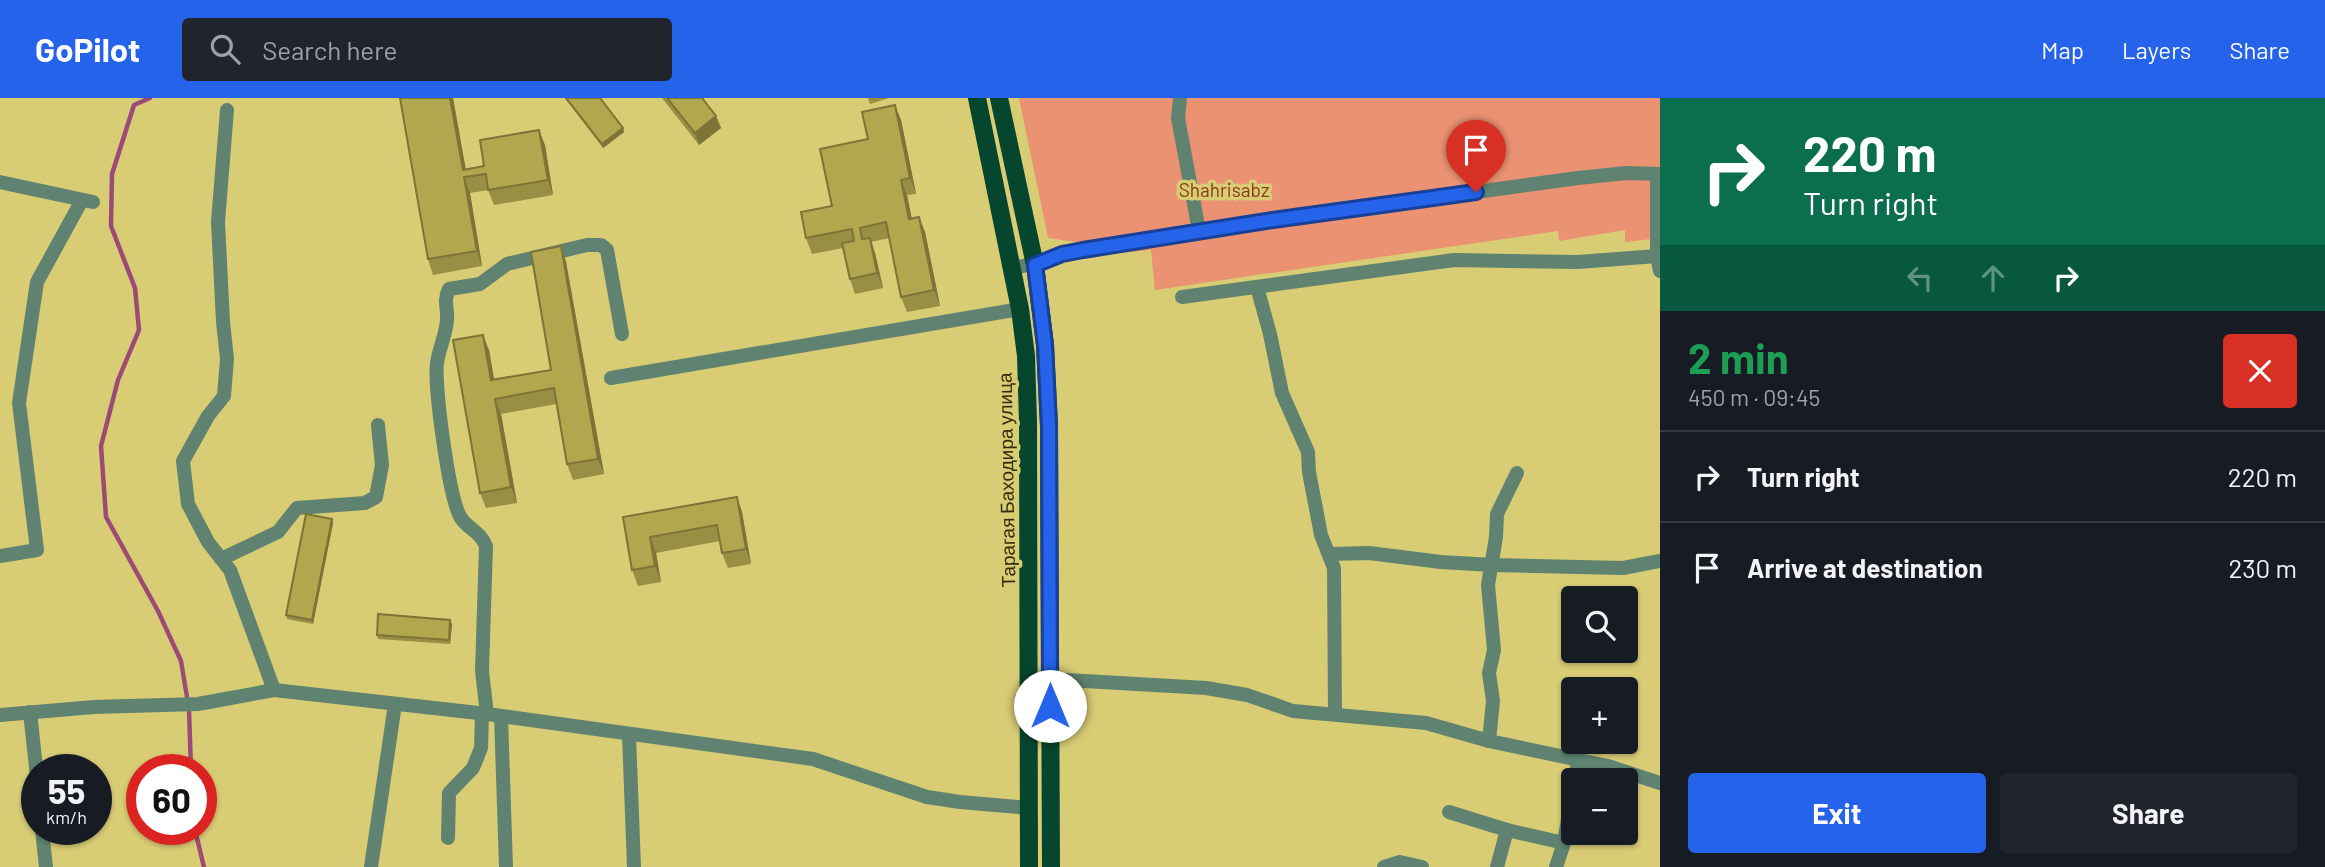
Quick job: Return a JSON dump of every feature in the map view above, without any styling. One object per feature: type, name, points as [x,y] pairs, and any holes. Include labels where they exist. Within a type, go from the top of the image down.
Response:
[{"type":"main road","name":"Тарагая Баходира улица","points":[[977,98],[1013,268],[1026,356],[1029,867]]},
{"type":"main road","points":[[999,98],[1035,265],[1045,345],[1049,426],[1051,867]]},
{"type":"street","points":[[1180,98],[1178,118],[1199,231]]},
{"type":"street","points":[[227,110],[218,222],[227,359],[224,396],[208,416],[183,461],[188,504],[208,542],[230,570],[274,690]]},
{"type":"street","points":[[1013,268],[1035,265],[1062,254],[1199,231],[1626,173],[1659,174],[1657,256],[1660,271]]},
{"type":"street","points":[[0,182],[88,201],[37,282],[19,403],[37,550],[0,556]]},
{"type":"street","points":[[506,867],[490,715],[482,671],[486,546],[481,534],[461,518],[453,491],[437,395],[437,363],[448,319],[445,298],[449,289],[480,284],[507,264],[601,245],[607,250],[622,334]]},
{"type":"street","points":[[1182,297],[1454,260],[1578,262],[1657,256]]},
{"type":"street","points":[[1257,287],[1282,393],[1308,453],[1308,472],[1321,536],[1334,568],[1335,714]]},
{"type":"street","points":[[611,378],[1020,309]]},
{"type":"street","points":[[221,559],[278,532],[297,509],[365,503],[376,497],[382,465],[378,425]]},
{"type":"street","points":[[1489,741],[1493,701],[1489,673],[1494,650],[1488,585],[1497,514],[1517,473]]},
{"type":"street","points":[[1330,554],[1369,553],[1492,565],[1623,568],[1660,561]]},
{"type":"street","points":[[1050,679],[1206,688],[1247,695],[1293,711],[1426,723],[1489,741],[1608,766],[1660,783]]},
{"type":"street","points":[[0,715],[94,707],[190,705],[274,690],[490,715],[813,759],[927,797],[1029,808]]},
{"type":"street","points":[[371,867],[395,704]]},
{"type":"street","points":[[30,712],[35,754]]},
{"type":"street","points":[[447,838],[449,793],[473,768],[490,715]]},
{"type":"street","points":[[629,735],[634,867]]},
{"type":"street","points":[[1577,768],[1578,760]]},
{"type":"street","points":[[1449,812],[1507,830],[1561,842]]},
{"type":"street","points":[[1497,867],[1507,830]]},
{"type":"street","points":[[44,845],[46,867]]},
{"type":"street","points":[[1556,867],[1563,845]]},
{"type":"street","points":[[1384,867],[1400,862],[1422,867]]},
{"type":"green space","name":"Shahrisabz","points":[[1019,98],[1660,98],[1660,238],[1625,242],[1625,230],[1559,241],[1558,231],[1155,290],[1151,250],[1078,257],[1076,242],[1048,238]]},
{"type":"building","points":[[400,98],[450,98],[463,170],[484,166],[480,140],[539,130],[548,180],[488,190],[486,174],[464,177],[477,251],[428,259]]},
{"type":"building","points":[[566,98],[600,98],[623,128],[602,144]]},
{"type":"building","points":[[667,98],[702,98],[716,116],[695,133]]},
{"type":"building","points":[[895,105],[910,178],[901,180],[909,219],[919,217],[934,290],[901,297],[886,222],[860,228],[862,239],[870,238],[877,273],[850,279],[842,243],[854,241],[852,229],[806,238],[801,212],[832,206],[820,149],[868,139],[862,112]]},
{"type":"building","points":[[561,246],[598,459],[567,464],[554,388],[495,399],[511,487],[480,493],[453,340],[483,335],[491,380],[551,370],[531,252]]},
{"type":"building","points":[[737,497],[746,549],[722,553],[717,525],[650,537],[655,566],[632,570],[623,517]]},
{"type":"building","points":[[306,514],[332,519],[312,620],[286,615]]},
{"type":"building","points":[[378,614],[450,620],[449,640],[377,635]]},
{"type":"waterway","points":[[150,98],[134,105],[112,174],[111,226],[135,288],[139,330],[118,380],[101,446],[106,517],[158,611],[181,661],[189,709],[190,754]]},
{"type":"waterway","points":[[199,845],[204,867]]},
{"type":"route","points":[[1050,706],[1049,426],[1045,345],[1035,265],[1062,254],[1083,250],[1476,192]]}]
